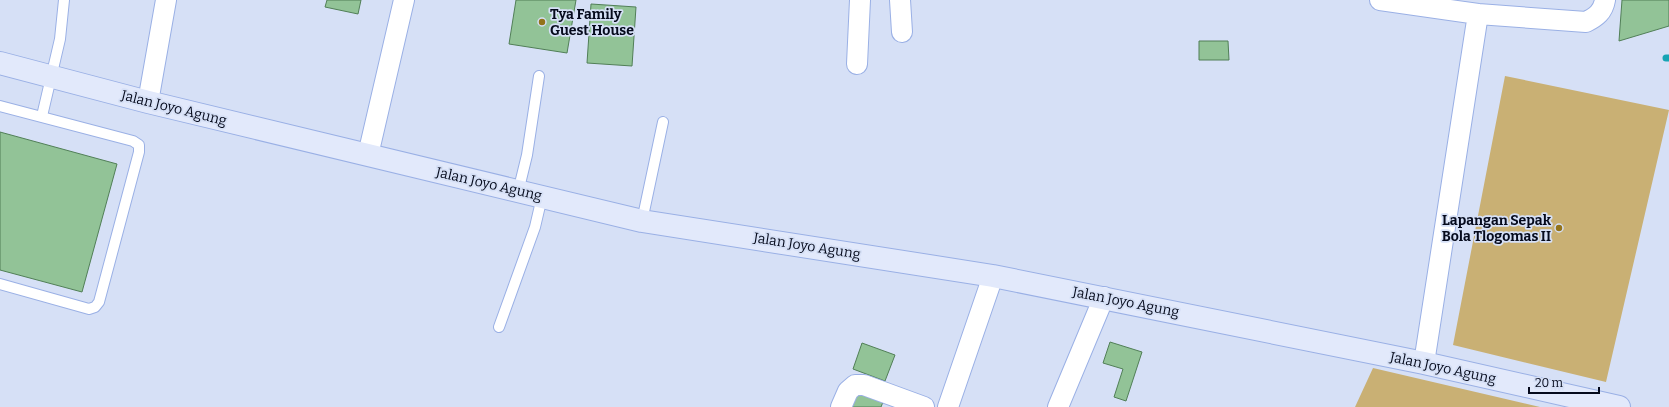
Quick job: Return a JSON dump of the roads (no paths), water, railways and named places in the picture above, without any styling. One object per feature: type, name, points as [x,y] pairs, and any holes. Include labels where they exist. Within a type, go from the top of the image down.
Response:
[{"type":"main road","name":"Jalan Joyo Agung","points":[[0,63],[51,78],[148,102],[642,221],[993,276],[1104,297],[1424,363],[1617,407]]},
{"type":"street","points":[[148,102],[166,0]]},
{"type":"street","points":[[368,155],[404,0]]},
{"type":"street","points":[[857,64],[860,0]]},
{"type":"street","points":[[900,0],[902,32]]},
{"type":"street","points":[[1380,0],[1453,5],[1478,14],[1586,22],[1597,17],[1604,6],[1605,0]]},
{"type":"street","points":[[1424,363],[1478,14]]},
{"type":"street","points":[[948,407],[993,276]]},
{"type":"street","points":[[1058,407],[1104,297]]},
{"type":"street","points":[[841,407],[848,391],[855,385],[864,385],[924,407]]},
{"type":"lane","points":[[42,116],[60,39],[64,0]]},
{"type":"lane","points":[[518,192],[527,155],[539,76]]},
{"type":"lane","points":[[0,106],[133,141],[139,145],[139,152],[99,302],[95,307],[89,309],[0,284]]},
{"type":"lane","points":[[642,221],[663,122]]},
{"type":"lane","points":[[499,327],[535,227],[542,197]]},
{"type":"place","name":"Tya Family Guest House","points":[[542,22]]},
{"type":"place","name":"Lapangan Sepak Bola Tlogomas II","points":[[1559,228]]}]
